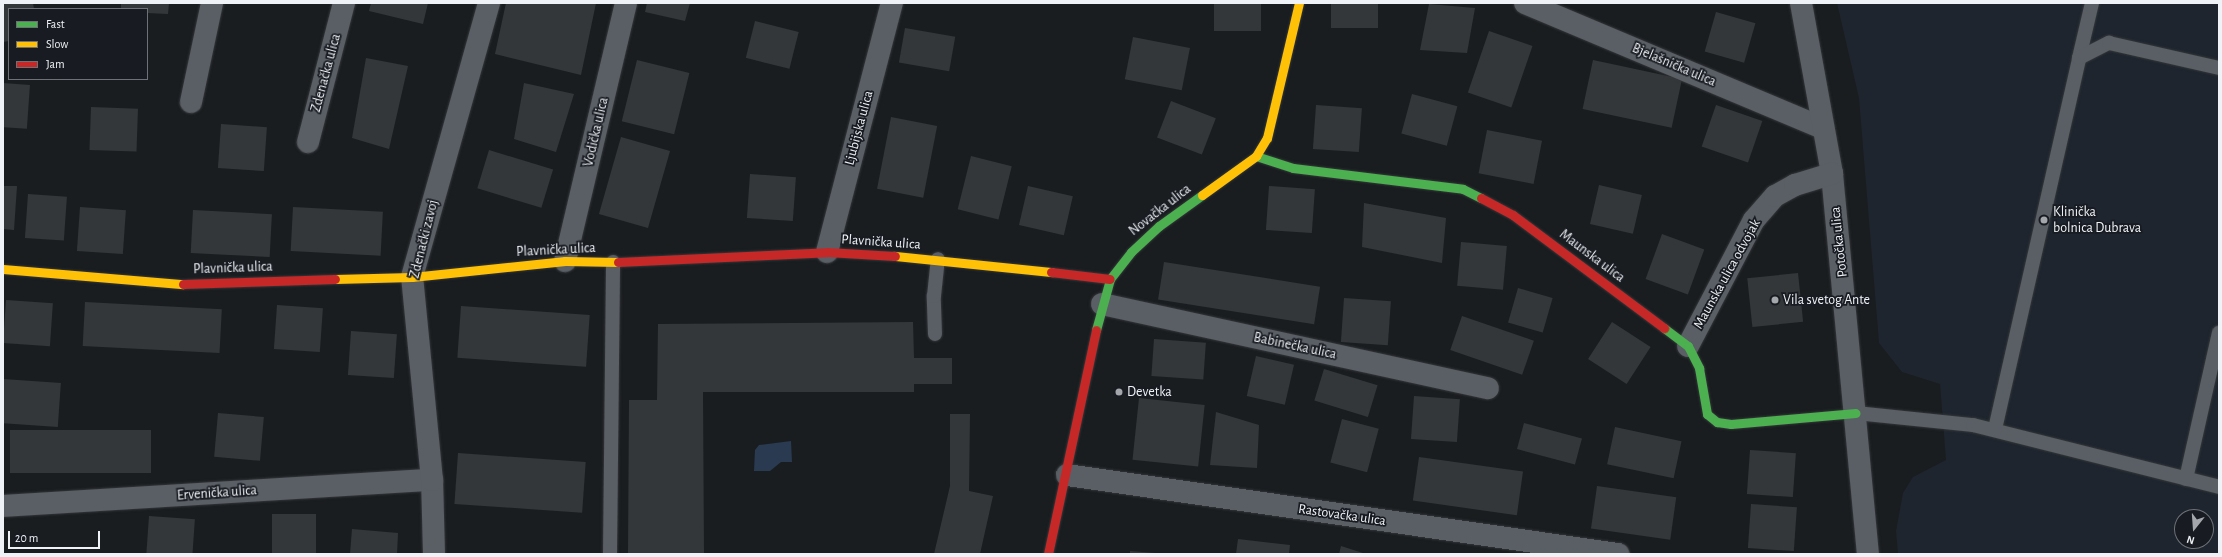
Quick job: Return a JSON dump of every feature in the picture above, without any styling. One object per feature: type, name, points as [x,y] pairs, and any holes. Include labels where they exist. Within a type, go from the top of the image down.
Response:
[{"type":"street","points":[[191,102],[212,3]]},
{"type":"street","name":"Zdenačka ulica","points":[[308,142],[344,3]]},
{"type":"street","name":"Zdenački zavoj","points":[[434,554],[432,480],[412,278],[489,3]]},
{"type":"street","name":"Vodička ulica","points":[[565,261],[626,3]]},
{"type":"street","name":"Ljubijska ulica","points":[[827,252],[892,3]]},
{"type":"street","name":"Novačka ulica","points":[[1048,554],[1067,475],[1102,304],[1110,279],[1131,252],[1159,226],[1256,156],[1267,138],[1300,3]]},
{"type":"street","name":"Bjelašnička ulica","points":[[1525,3],[1823,128]]},
{"type":"street","name":"Potočka ulica","points":[[1801,3],[1832,174],[1856,413],[1868,554]]},
{"type":"street","name":"Maunska ulica","points":[[1256,156],[1293,168],[1463,189],[1513,215],[1688,346],[1699,368],[1707,414],[1717,422],[1731,424],[1856,413]]},
{"type":"street","name":"Maunska ulica odvojak","points":[[1688,346],[1754,220],[1775,196],[1795,185],[1832,174]]},
{"type":"street","name":"Plavnička ulica","points":[[3,269],[184,284],[412,278],[565,261],[613,262],[827,252],[938,259],[1110,279]]},
{"type":"street","name":"Babinečka ulica","points":[[1102,304],[1488,388]]},
{"type":"street","name":"Rastovačka ulica","points":[[1067,475],[1618,554]]},
{"type":"street","name":"Ervenička ulica","points":[[3,506],[432,480]]},
{"type":"lane","points":[[1995,429],[2092,3]]},
{"type":"lane","points":[[2079,58],[2109,43],[2219,68]]},
{"type":"lane","points":[[935,334],[934,296],[938,259]]},
{"type":"lane","points":[[610,554],[613,262]]},
{"type":"lane","points":[[2186,479],[2219,333]]},
{"type":"lane","points":[[1856,413],[1947,421],[1995,429],[2219,487]]},
{"type":"shaded area","name":"Klinička bolnica Dubrava","points":[[1837,3],[2219,3],[2219,554],[1898,554],[1896,531],[1903,493],[1913,477],[1946,460],[1940,384],[1902,372],[1879,343],[1859,98]]},
{"type":"shaded area","points":[[791,441],[792,462],[781,462],[770,471],[754,471],[755,450],[759,445]]},
{"type":"building","points":[[3,3],[33,3],[34,8],[8,8],[8,41],[3,42]]},
{"type":"building","points":[[121,3],[169,3],[168,14],[148,13],[148,8],[121,8]]},
{"type":"building","points":[[371,3],[428,3],[423,24],[369,11]]},
{"type":"building","points":[[506,3],[596,3],[581,75],[495,54]]},
{"type":"building","points":[[647,3],[690,3],[685,21],[645,12]]},
{"type":"building","points":[[1214,3],[1261,3],[1261,31],[1214,31]]},
{"type":"building","points":[[1331,3],[1378,3],[1378,28],[1331,28]]},
{"type":"building","points":[[1429,4],[1475,8],[1467,53],[1420,50]]},
{"type":"building","points":[[1716,12],[1755,23],[1744,63],[1705,51]]},
{"type":"building","points":[[755,21],[799,32],[789,69],[746,58]]},
{"type":"building","points":[[905,28],[955,37],[949,71],[899,62]]},
{"type":"building","points":[[1489,31],[1532,46],[1511,107],[1468,92]]},
{"type":"building","points":[[1133,37],[1190,48],[1182,90],[1125,79]]},
{"type":"building","points":[[366,58],[408,66],[389,149],[352,138]]},
{"type":"building","points":[[637,60],[689,73],[674,134],[622,121]]},
{"type":"building","points":[[1593,60],[1682,79],[1672,128],[1583,109]]},
{"type":"building","points":[[3,83],[30,85],[27,129],[3,127]]},
{"type":"building","points":[[524,83],[574,94],[556,152],[514,139]]},
{"type":"building","points":[[1412,94],[1457,106],[1447,146],[1401,134]]},
{"type":"building","points":[[1171,101],[1216,118],[1202,155],[1157,137]]},
{"type":"building","points":[[1316,105],[1362,108],[1359,152],[1313,149]]},
{"type":"building","points":[[1716,105],[1762,121],[1748,163],[1702,147]]},
{"type":"building","points":[[91,107],[138,109],[136,152],[89,150]]},
{"type":"building","points":[[891,117],[937,126],[923,198],[877,189]]},
{"type":"building","points":[[221,124],[267,127],[264,171],[218,168]]},
{"type":"building","points":[[1487,130],[1542,141],[1534,184],[1479,173]]},
{"type":"building","points":[[621,137],[670,151],[648,228],[599,214]]},
{"type":"building","points":[[489,150],[553,170],[541,208],[477,188]]},
{"type":"building","points":[[971,156],[1012,166],[998,220],[958,209]]},
{"type":"building","points":[[750,174],[796,177],[793,221],[747,218]]},
{"type":"building","points":[[1599,185],[1642,195],[1633,234],[1590,224]]},
{"type":"building","points":[[3,186],[17,186],[14,230],[3,229]]},
{"type":"building","points":[[1028,186],[1073,196],[1064,235],[1019,225]]},
{"type":"building","points":[[1269,186],[1315,189],[1312,233],[1266,230]]},
{"type":"building","points":[[28,194],[67,197],[64,241],[25,238]]},
{"type":"building","points":[[1364,203],[1446,218],[1442,263],[1362,247]]},
{"type":"building","points":[[80,207],[126,210],[123,254],[77,251]]},
{"type":"building","points":[[293,207],[383,212],[381,256],[291,251]]},
{"type":"building","points":[[193,210],[272,214],[270,257],[191,253]]},
{"type":"building","points":[[1662,234],[1704,249],[1688,294],[1646,279]]},
{"type":"building","points":[[1461,242],[1507,246],[1503,290],[1457,286]]},
{"type":"building","points":[[1164,262],[1320,287],[1314,324],[1158,300]]},
{"type":"building","name":"Vila svetog Ante","points":[[1798,273],[1803,322],[1752,327],[1747,278]]},
{"type":"building","points":[[1518,288],[1553,298],[1543,333],[1508,323]]},
{"type":"building","points":[[1344,298],[1391,301],[1388,345],[1341,342]]},
{"type":"building","points":[[6,300],[53,303],[50,346],[3,343]]},
{"type":"building","points":[[85,302],[222,309],[220,353],[83,346]]},
{"type":"building","points":[[277,305],[323,308],[320,352],[274,349]]},
{"type":"building","points":[[461,306],[590,315],[586,367],[457,358]]},
{"type":"building","points":[[1462,316],[1534,341],[1522,375],[1450,350]]},
{"type":"building","points":[[913,322],[914,358],[952,358],[952,384],[914,384],[914,392],[703,392],[704,554],[628,554],[629,400],[657,400],[658,324]]},
{"type":"building","points":[[1612,322],[1651,347],[1627,384],[1588,359]]},
{"type":"building","points":[[351,331],[397,334],[394,378],[348,375]]},
{"type":"building","points":[[1154,339],[1206,343],[1203,380],[1151,376]]},
{"type":"building","points":[[1256,356],[1294,365],[1285,405],[1247,396]]},
{"type":"building","points":[[1324,369],[1378,385],[1368,417],[1314,401]]},
{"type":"building","points":[[3,379],[61,383],[58,427],[3,423]]},
{"type":"building","points":[[1414,396],[1460,399],[1457,442],[1411,439]]},
{"type":"building","points":[[1139,398],[1205,405],[1198,467],[1133,460]]},
{"type":"building","points":[[1216,412],[1259,425],[1257,468],[1210,465]]},
{"type":"building","points":[[218,413],[264,417],[260,461],[214,457]]},
{"type":"building","points":[[950,414],[970,414],[969,491],[993,496],[980,554],[934,554],[950,486]]},
{"type":"building","points":[[1342,419],[1379,429],[1367,472],[1330,462]]},
{"type":"building","points":[[1524,423],[1582,439],[1575,465],[1517,449]]},
{"type":"building","points":[[1615,427],[1682,441],[1674,478],[1607,464]]},
{"type":"building","points":[[10,430],[151,430],[151,473],[10,473]]},
{"type":"building","points":[[1750,450],[1796,453],[1793,497],[1747,494]]},
{"type":"building","points":[[458,453],[586,462],[582,513],[454,504]]},
{"type":"building","points":[[1419,457],[1523,472],[1517,515],[1413,501]]},
{"type":"building","points":[[1597,486],[1676,497],[1670,540],[1591,529]]},
{"type":"building","points":[[1751,504],[1797,507],[1794,551],[1748,548]]},
{"type":"building","points":[[272,514],[316,514],[316,554],[272,554]]},
{"type":"building","points":[[149,516],[195,519],[192,554],[146,554]]},
{"type":"building","points":[[352,529],[398,533],[397,554],[350,554]]},
{"type":"building","points":[[1238,539],[1290,545],[1289,554],[1236,554]]},
{"type":"building","points":[[1341,546],[1366,554],[1339,554]]},
{"type":"building","points":[[1130,551],[1155,553],[1155,554],[1130,554]]},
{"type":"traffic: fast","points":[[1256,156],[1293,168],[1463,189],[1481,198]]},
{"type":"traffic: fast","points":[[1096,330],[1110,279],[1131,252],[1159,226],[1202,195]]},
{"type":"traffic: fast","points":[[1664,328],[1688,346],[1699,368],[1707,414],[1717,422],[1731,424],[1856,413]]},
{"type":"traffic: slow","points":[[1202,195],[1256,156],[1267,138],[1299,3]]},
{"type":"traffic: slow","points":[[895,256],[1051,272]]},
{"type":"traffic: slow","points":[[335,279],[412,277],[565,261],[618,262]]},
{"type":"traffic: slow","points":[[3,269],[183,284]]},
{"type":"traffic: jam","points":[[1481,198],[1513,215],[1664,328]]},
{"type":"traffic: jam","points":[[618,262],[827,252],[895,256]]},
{"type":"traffic: jam","points":[[1051,272],[1110,279]]},
{"type":"traffic: jam","points":[[183,284],[335,279]]},
{"type":"traffic: jam","points":[[1048,554],[1096,330]]},
{"type":"place","name":"Klinička bolnica Dubrava","points":[[2044,220]]},
{"type":"place","name":"Vila svetog Ante","points":[[1775,300]]},
{"type":"place","name":"Devetka","points":[[1119,392]]}]
